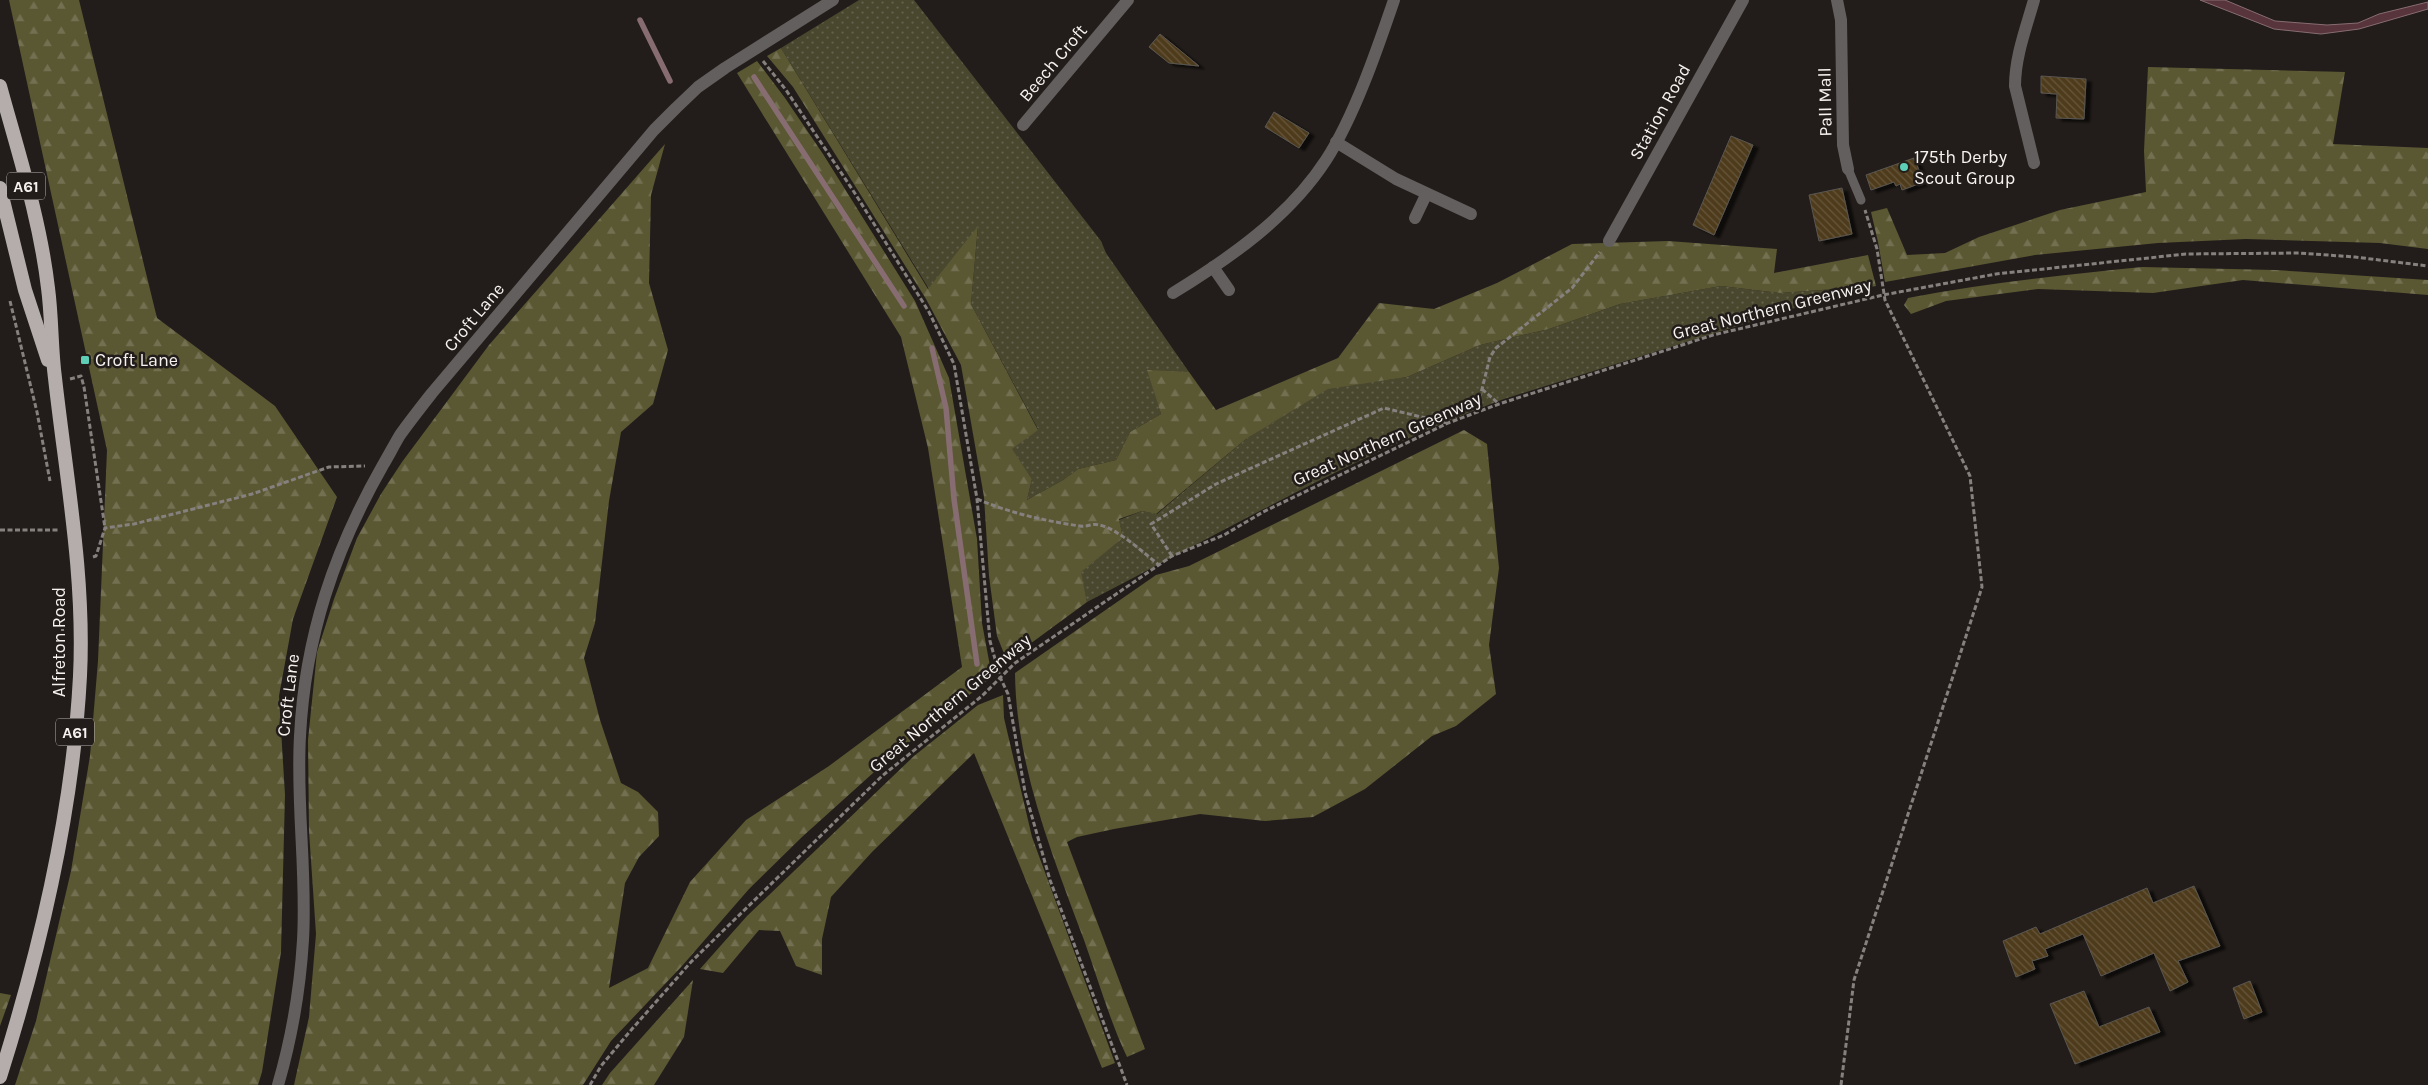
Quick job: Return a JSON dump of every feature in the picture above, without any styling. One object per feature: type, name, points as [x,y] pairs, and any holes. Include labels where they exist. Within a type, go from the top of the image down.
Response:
[{"type":"highway","name":"Alfreton Road","points":[[0,86],[41,246],[48,288],[55,382],[68,480],[79,590],[81,646],[79,700],[62,829],[44,922],[20,1014],[0,1077]]},
{"type":"highway","name":"Alfreton Road","points":[[0,188],[25,290],[55,382]]},
{"type":"street","name":"Croft Lane","points":[[278,1085],[294,1022],[303,939],[300,738],[308,662],[324,597],[342,547],[358,511],[400,436],[432,394],[654,130],[698,88],[753,49],[833,0]]},
{"type":"street","name":"Beech Croft","points":[[1023,125],[1128,0]]},
{"type":"street","points":[[1173,293],[1245,244],[1288,206],[1310,182],[1336,142],[1361,88],[1394,0]]},
{"type":"street","name":"Station Road","points":[[1609,241],[1743,0]]},
{"type":"street","name":"Pall Mall","points":[[1837,0],[1841,20],[1843,145],[1848,169]]},
{"type":"street","points":[[2034,0],[2020,48],[2015,75],[2018,98],[2034,163]]},
{"type":"street","points":[[1336,142],[1396,179],[1471,214]]},
{"type":"street","points":[[1415,218],[1426,194]]},
{"type":"street","points":[[1213,267],[1229,290]]},
{"type":"lane","name":"Pall Mall","points":[[1848,169],[1862,200]]},
{"type":"path","points":[[753,49],[786,90],[856,196],[929,312],[954,364],[977,499],[990,641],[1000,677],[1008,694],[1025,792],[1050,880],[1127,1085]]},
{"type":"path","points":[[1840,1085],[1854,980],[1982,587],[1970,476],[1883,295],[1877,249],[1862,200]]},
{"type":"path","points":[[1476,413],[1490,357],[1496,348],[1572,288],[1609,241]]},
{"type":"path","name":"Great Northern Greenway","points":[[590,1085],[601,1066],[691,962],[882,776],[982,696],[1015,663],[1172,556],[1224,534],[1263,512],[1448,423],[1499,404],[1713,335],[1883,295],[1996,274],[2186,254],[2299,253],[2355,257],[2428,266]]},
{"type":"path","points":[[8,292],[37,412],[52,490]]},
{"type":"path","points":[[55,382],[81,376],[105,528],[96,556]]},
{"type":"path","points":[[1482,389],[1499,404]]},
{"type":"path","points":[[1172,556],[1151,524],[1216,484],[1384,408],[1448,423]]},
{"type":"path","points":[[105,528],[134,524],[252,494],[329,467],[383,466]]},
{"type":"path","points":[[977,499],[1002,509],[1045,520],[1083,526],[1099,524],[1128,540],[1159,565]]},
{"type":"path","points":[[57,520],[59,537]]},
{"type":"path","points":[[0,530],[59,530]]},
{"type":"path","points":[[62,608],[62,684]]},
{"type":"shaded area","points":[[859,0],[914,0],[1101,241],[1106,253],[1189,372],[1149,374],[1161,414],[1130,432],[1116,460],[1078,469],[1063,480],[1027,500],[1032,479],[1011,449],[1038,429],[971,304],[978,227],[929,289],[781,48]]},
{"type":"shaded area","points":[[2200,0],[2225,0],[2275,21],[2327,25],[2358,23],[2379,14],[2428,2],[2428,9],[2359,29],[2321,34],[2274,29]]},
{"type":"shaded area","points":[[1721,286],[1780,293],[1876,286],[1827,298],[1504,399],[1450,420],[1292,494],[1087,602],[1080,572],[1123,538],[1119,520],[1142,511],[1157,514],[1246,439],[1328,388],[1407,377],[1480,345],[1549,329],[1620,304]]},
{"type":"green space","points":[[9,0],[79,0],[157,318],[275,406],[337,497],[293,619],[279,696],[285,795],[281,952],[262,1072],[258,1085],[15,1085],[36,1021],[71,871],[90,756],[98,661],[107,450]]},
{"type":"green space","points":[[781,48],[928,289],[978,226],[971,304],[1038,430],[1012,449],[1032,479],[1027,500],[1063,480],[1078,469],[1116,460],[1130,432],[1161,414],[1147,370],[1189,372],[1216,410],[1338,358],[1379,303],[1434,309],[1497,283],[1572,244],[1668,241],[1777,249],[1774,273],[1868,255],[1876,286],[1780,293],[1721,286],[1620,304],[1549,329],[1480,345],[1407,377],[1328,389],[1246,439],[1156,514],[1142,511],[1119,519],[1123,538],[1081,572],[1087,602],[1007,661],[997,636],[989,576],[984,497],[961,365],[926,299],[793,87],[767,56]]},
{"type":"green space","points":[[757,61],[823,154],[915,301],[949,378],[977,539],[982,623],[992,677],[893,755],[802,837],[749,889],[682,966],[611,1041],[583,1085],[294,1085],[309,1017],[316,934],[309,831],[308,740],[317,652],[334,599],[357,538],[381,494],[402,462],[489,345],[665,144],[651,195],[649,283],[668,350],[653,404],[621,432],[609,501],[595,623],[584,658],[600,720],[621,783],[638,792],[658,812],[659,836],[639,857],[625,883],[609,988],[648,968],[690,882],[746,820],[829,766],[962,667],[928,448],[901,337],[737,73]]},
{"type":"green space","points":[[2148,67],[2345,72],[2333,144],[2428,148],[2428,249],[2380,243],[2246,239],[2158,243],[2035,255],[1885,282],[1871,212],[1887,208],[1907,255],[1945,253],[1979,237],[2060,210],[2146,192],[2144,151]]},
{"type":"green space","points":[[2142,267],[2275,270],[2428,280],[2428,295],[2243,280],[2153,293],[2038,289],[1946,301],[1911,314],[1904,305],[1908,298],[1966,288]]},
{"type":"green space","points":[[1464,430],[1487,444],[1499,568],[1489,645],[1496,694],[1456,726],[1432,736],[1365,789],[1313,817],[1265,821],[1200,814],[1114,829],[1077,837],[1067,842],[1145,1049],[1127,1057],[1109,1014],[1038,809],[1022,742],[1017,708],[1015,673],[1156,575],[1189,566]]},
{"type":"green space","points":[[1003,695],[1004,718],[1032,837],[1115,1063],[1102,1068],[974,753],[872,852],[831,897],[822,939],[822,975],[796,966],[780,931],[759,930],[723,973],[700,969],[747,916],[914,756],[978,705]]},
{"type":"green space","points":[[693,980],[684,1037],[654,1085],[602,1085],[610,1073]]},
{"type":"green space","points":[[0,993],[11,995],[0,1026]]},
{"type":"building","points":[[1160,34],[1199,66],[1169,63],[1149,47]]},
{"type":"building","points":[[2041,76],[2086,79],[2084,119],[2056,118],[2057,94],[2041,93]]},
{"type":"building","points":[[1274,112],[1309,133],[1299,148],[1265,127]]},
{"type":"building","points":[[1731,136],[1753,145],[1714,235],[1693,225]]},
{"type":"building","name":"175th Derby Scout Group","points":[[1914,158],[1924,182],[1902,190],[1900,184],[1896,186],[1894,182],[1871,190],[1866,175]]},
{"type":"building","points":[[1842,188],[1852,234],[1819,241],[1809,195]]},
{"type":"building","points":[[2194,886],[2220,946],[2178,961],[2188,982],[2170,991],[2154,953],[2101,976],[2083,934],[2045,949],[2048,956],[2032,961],[2035,969],[2016,977],[2003,941],[2036,927],[2040,934],[2147,888],[2153,903]]},
{"type":"building","points":[[2250,981],[2262,1012],[2244,1019],[2233,988]]},
{"type":"building","points":[[2084,991],[2099,1027],[2149,1007],[2160,1032],[2075,1064],[2050,1004]]},
{"type":"waterway","points":[[640,20],[670,81]]},
{"type":"waterway","points":[[754,77],[904,306]]},
{"type":"waterway","points":[[932,348],[946,408],[954,499],[977,664]]},
{"type":"place","name":"175th Derby Scout Group","points":[[1904,167]]},
{"type":"place","name":"Croft Lane","points":[[85,360]]}]
